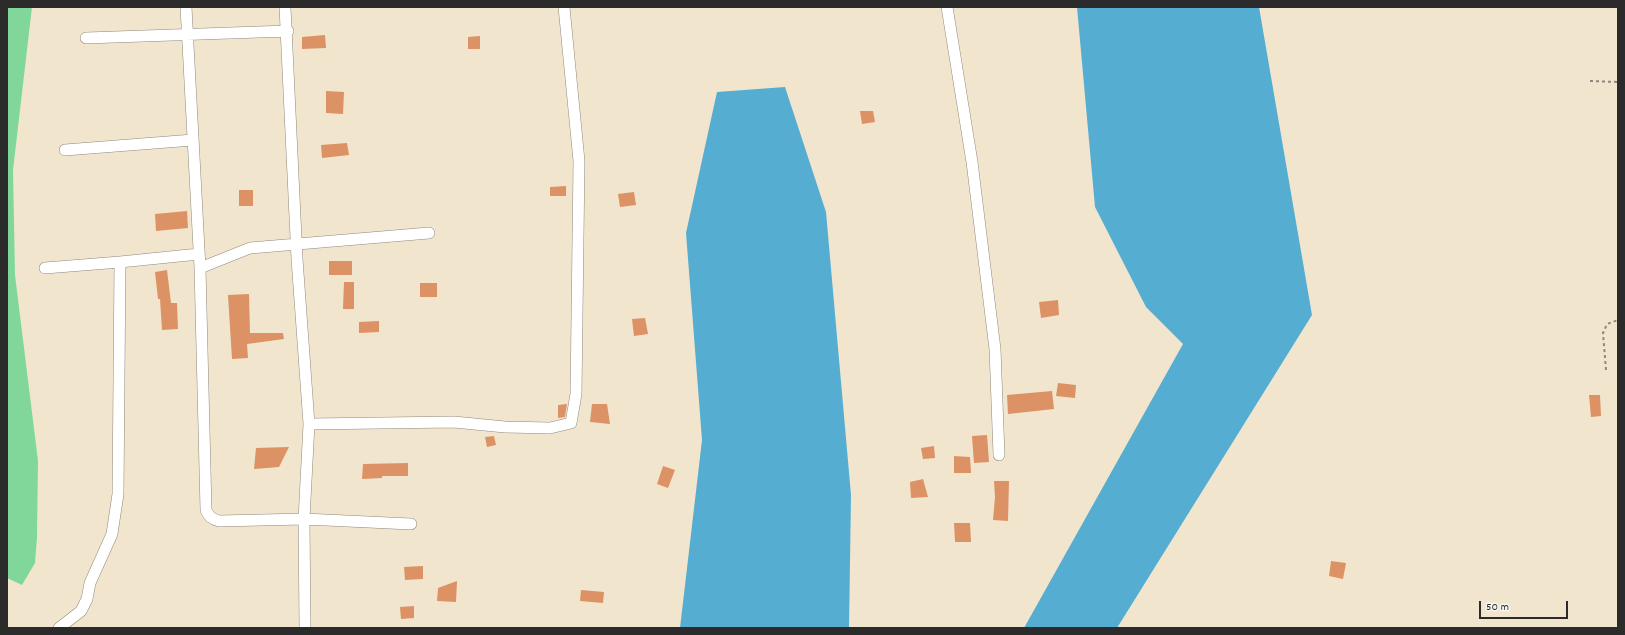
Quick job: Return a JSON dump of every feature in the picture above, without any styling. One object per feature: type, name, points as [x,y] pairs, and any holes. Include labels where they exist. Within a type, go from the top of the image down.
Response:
[{"type":"street","points":[[186,7],[200,268],[206,510],[208,516],[219,521],[304,519],[411,524]]},
{"type":"street","points":[[286,7],[296,245],[309,424],[304,519],[305,628]]},
{"type":"street","points":[[309,424],[454,422],[505,427],[550,428],[571,423],[576,394],[578,161],[564,7]]},
{"type":"street","points":[[946,7],[972,162],[995,349],[999,455]]},
{"type":"street","points":[[86,38],[288,31]]},
{"type":"street","points":[[65,150],[193,140]]},
{"type":"street","points":[[200,268],[250,248],[429,233]]},
{"type":"street","points":[[45,268],[199,254]]},
{"type":"street","points":[[58,628],[81,611],[87,599],[90,583],[97,565],[112,534],[115,518],[118,494],[120,262]]},
{"type":"path","points":[[1590,81],[1618,82]]},
{"type":"path","points":[[1606,370],[1603,333],[1607,324],[1618,320]]},
{"type":"green space","points":[[7,7],[32,7],[13,170],[15,275],[38,461],[37,537],[35,563],[22,585],[7,578]]},
{"type":"water","points":[[1077,7],[1259,7],[1312,315],[1117,628],[1024,628],[1183,344],[1146,307],[1095,207]]},
{"type":"water","points":[[785,87],[826,212],[851,495],[849,628],[680,628],[702,440],[686,233],[717,92]]},
{"type":"building","points":[[325,35],[326,48],[302,49],[302,37]]},
{"type":"building","points":[[480,36],[480,49],[468,49],[468,37]]},
{"type":"building","points":[[326,91],[344,92],[343,114],[326,113]]},
{"type":"building","points":[[860,111],[873,111],[875,122],[862,124]]},
{"type":"building","points":[[347,143],[349,155],[322,158],[321,145]]},
{"type":"building","points":[[566,186],[566,196],[550,196],[550,187]]},
{"type":"building","points":[[239,190],[253,190],[253,206],[239,206]]},
{"type":"building","points":[[634,192],[636,205],[620,207],[618,194]]},
{"type":"building","points":[[187,211],[188,228],[156,231],[155,214]]},
{"type":"building","points":[[329,261],[352,261],[352,275],[329,275]]},
{"type":"building","points":[[167,270],[171,303],[177,303],[178,329],[162,330],[160,299],[158,299],[155,272]]},
{"type":"building","points":[[344,282],[354,282],[354,309],[343,309]]},
{"type":"building","points":[[420,283],[437,283],[437,297],[420,297]]},
{"type":"building","points":[[249,294],[250,333],[283,333],[284,339],[247,344],[248,358],[232,359],[228,295]]},
{"type":"building","points":[[1058,300],[1059,315],[1041,318],[1039,302]]},
{"type":"building","points":[[645,318],[648,334],[634,336],[632,319]]},
{"type":"building","points":[[379,321],[379,332],[359,333],[359,322]]},
{"type":"building","points":[[1058,383],[1076,385],[1075,398],[1056,396]]},
{"type":"building","points":[[1052,391],[1054,409],[1008,414],[1007,395]]},
{"type":"building","points":[[1589,395],[1600,395],[1601,416],[1591,417]]},
{"type":"building","points":[[567,404],[565,417],[558,418],[558,405]]},
{"type":"building","points":[[592,404],[607,404],[610,424],[590,422]]},
{"type":"building","points":[[987,435],[989,462],[974,463],[972,436]]},
{"type":"building","points":[[494,436],[496,445],[487,447],[485,437]]},
{"type":"building","points":[[934,446],[935,458],[923,459],[921,448]]},
{"type":"building","points":[[289,447],[279,467],[254,469],[256,448]]},
{"type":"building","points":[[954,456],[970,457],[971,473],[954,473]]},
{"type":"building","points":[[408,463],[408,476],[382,476],[382,478],[362,479],[363,464]]},
{"type":"building","points":[[663,466],[675,470],[668,488],[657,484]]},
{"type":"building","points":[[923,479],[928,497],[911,498],[910,482]]},
{"type":"building","points":[[994,481],[1009,481],[1008,521],[993,520],[995,497]]},
{"type":"building","points":[[954,523],[970,523],[971,542],[955,542]]},
{"type":"building","points":[[1331,561],[1346,563],[1343,579],[1329,576]]},
{"type":"building","points":[[423,566],[423,579],[405,580],[404,567]]},
{"type":"building","points":[[457,581],[456,602],[437,601],[438,588]]},
{"type":"building","points":[[581,590],[604,592],[603,603],[580,601]]},
{"type":"building","points":[[414,606],[414,618],[401,619],[400,607]]}]
